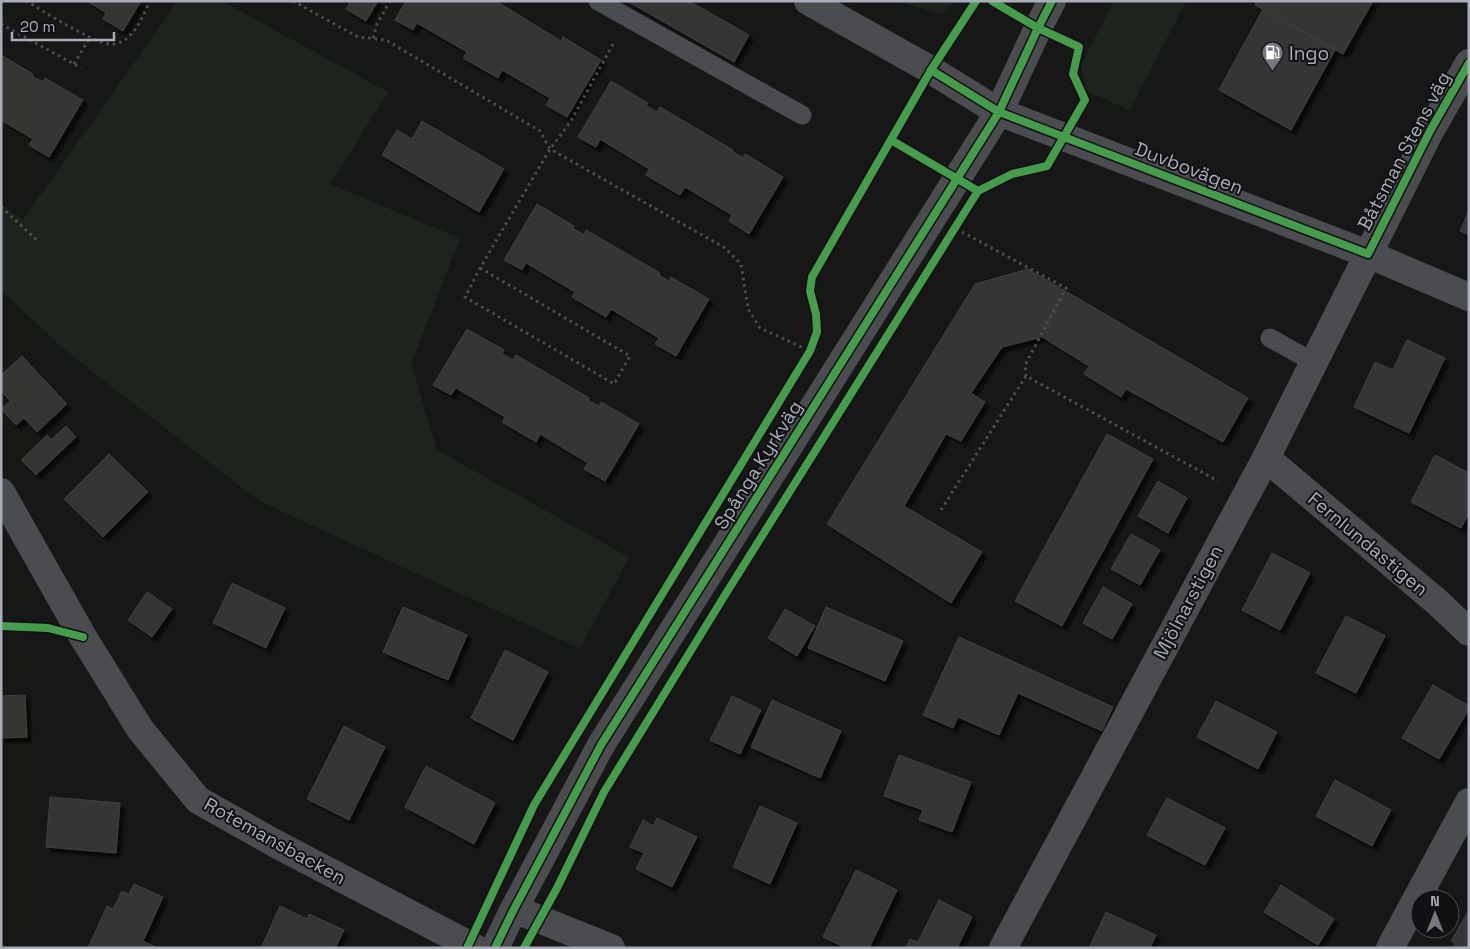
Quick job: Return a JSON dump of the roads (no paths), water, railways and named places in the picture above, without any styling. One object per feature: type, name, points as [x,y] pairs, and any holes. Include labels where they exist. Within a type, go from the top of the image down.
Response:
[{"type":"street","name":"Duvbovägen","points":[[808,1],[931,70],[999,112],[1368,254],[1469,297]]},
{"type":"street","name":"Spånga Kyrkväg","points":[[495,948],[601,745],[999,112],[1052,1]]},
{"type":"street","name":"Båtsman Stens väg","points":[[1368,254],[1430,131],[1469,63]]},
{"type":"street","name":"Mjölnarstigen","points":[[1003,948],[1266,458],[1368,254]]},
{"type":"street","name":"Fernlundastigen","points":[[1266,458],[1436,601],[1469,632]]},
{"type":"street","name":"Rotemansbacken","points":[[1,492],[83,637],[140,729],[198,800],[278,845],[475,948]]},
{"type":"street","points":[[1390,948],[1469,802]]},
{"type":"street","points":[[514,909],[611,948]]},
{"type":"lane","points":[[598,1],[802,115]]},
{"type":"lane","points":[[1270,338],[1315,363]]},
{"type":"place","name":"Ingo","points":[[1273,72]]}]
